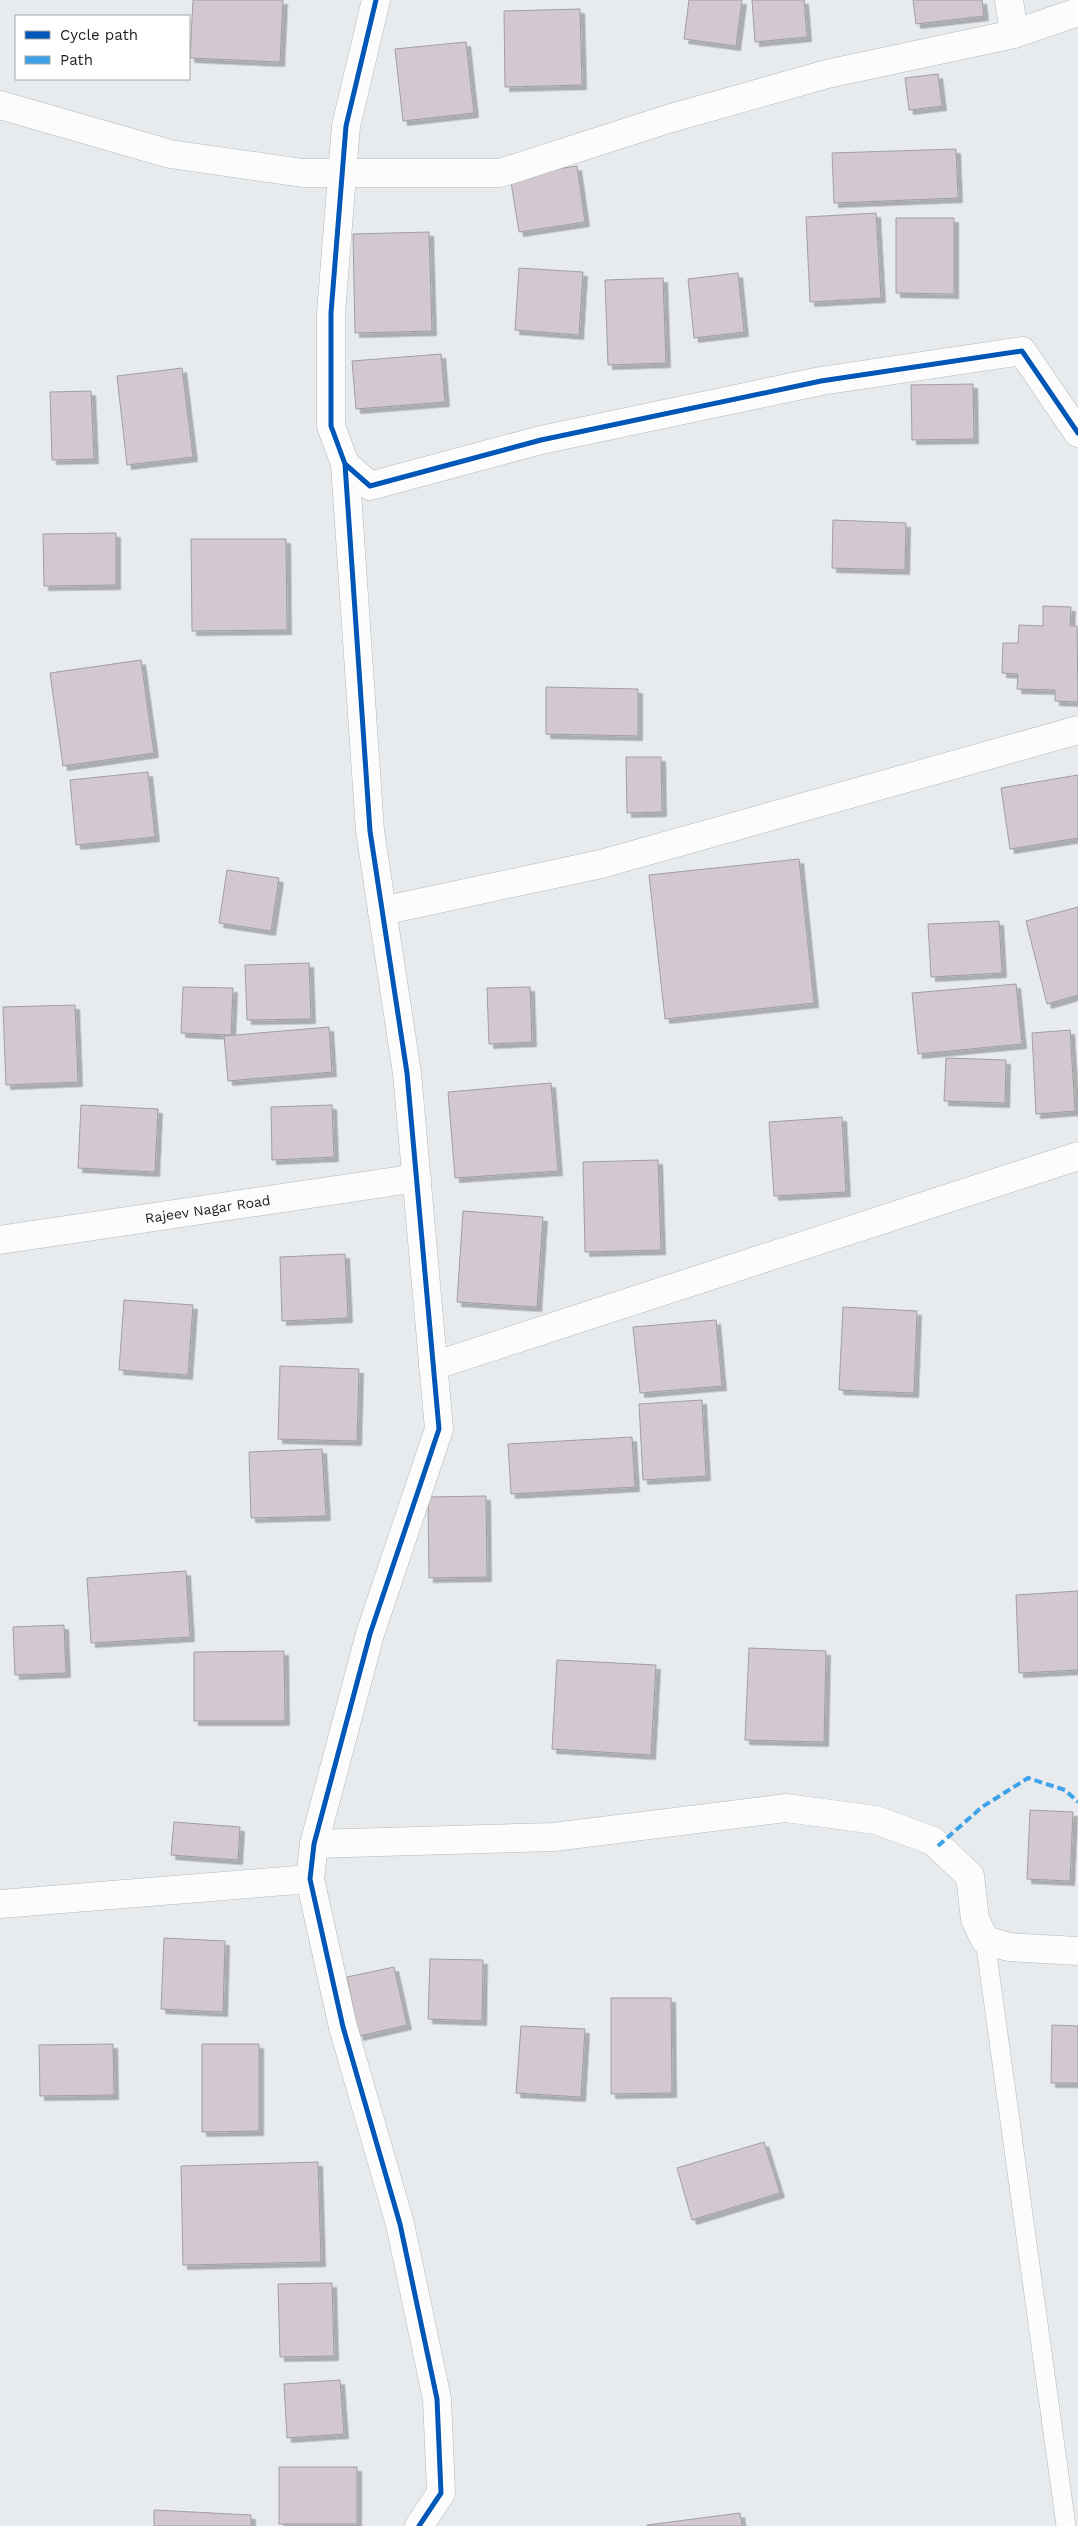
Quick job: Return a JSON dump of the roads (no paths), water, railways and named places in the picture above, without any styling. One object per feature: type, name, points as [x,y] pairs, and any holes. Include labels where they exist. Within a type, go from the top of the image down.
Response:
[{"type":"street","points":[[376,0],[346,126],[331,332],[331,426],[345,464],[370,831],[406,1073],[439,1429],[370,1634],[314,1844],[310,1879],[344,2027],[400,2224],[436,2399],[441,2493],[419,2526]]},
{"type":"street","points":[[1009,0],[1014,34]]},
{"type":"street","points":[[0,105],[170,154],[303,173],[500,173],[668,119],[827,74],[1014,34],[1078,12]]},
{"type":"street","points":[[345,464],[370,486],[541,440],[782,389],[1022,351],[1078,433]]},
{"type":"street","points":[[382,910],[601,864],[1078,730]]},
{"type":"street","points":[[434,1366],[1078,1156]]},
{"type":"street","name":"Rajeev Nagar Road","points":[[0,1240],[417,1178]]},
{"type":"street","points":[[314,1844],[554,1837],[786,1808],[876,1820],[933,1842],[970,1876],[975,1919],[985,1940],[1009,1947],[1078,1951]]},
{"type":"street","points":[[0,1904],[310,1879]]},
{"type":"lane","points":[[985,1940],[1066,2526]]}]
